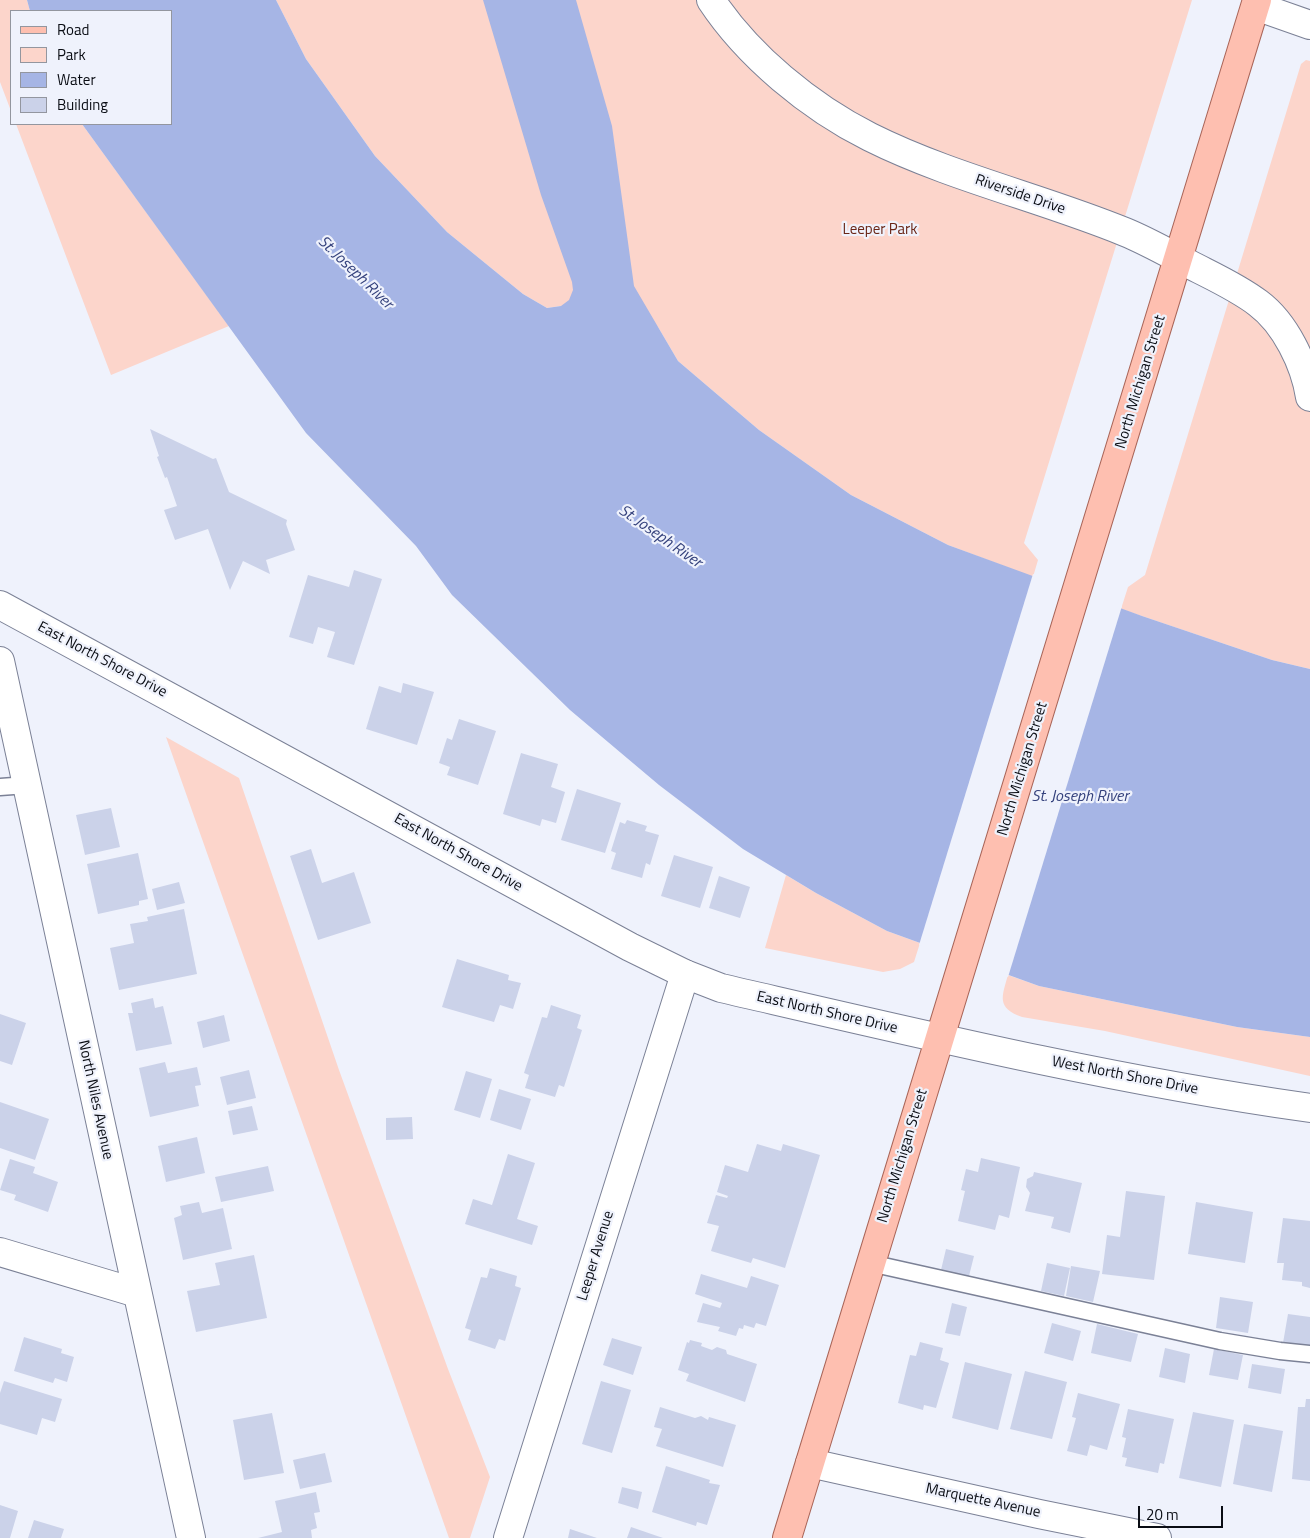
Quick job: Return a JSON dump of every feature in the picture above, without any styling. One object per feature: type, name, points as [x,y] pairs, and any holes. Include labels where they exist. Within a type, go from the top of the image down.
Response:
[{"type":"main road","name":"North Michigan Street","points":[[786,1538],[1257,3]]},
{"type":"street","name":"Riverside Drive","points":[[711,0],[724,19],[767,64],[817,105],[870,137],[940,167],[1126,232],[1229,284],[1259,304],[1283,330],[1299,360],[1310,397]]},
{"type":"street","points":[[1257,3],[1310,25]]},
{"type":"street","name":"East North Shore Drive","points":[[0,605],[685,974],[721,988],[940,1039]]},
{"type":"street","name":"North Niles Avenue","points":[[0,661],[13,786],[137,1293],[191,1538]]},
{"type":"street","name":"Leeper Avenue","points":[[508,1538],[685,974]]},
{"type":"street","name":"West North Shore Drive","points":[[940,1039],[1163,1084],[1239,1098],[1310,1108]]},
{"type":"street","points":[[0,1252],[137,1293]]},
{"type":"street","name":"Marquette Avenue","points":[[810,1463],[1157,1538]]},
{"type":"lane","points":[[870,1263],[1220,1341],[1310,1354]]},
{"type":"green space","points":[[0,0],[27,0],[30,10],[10,10],[10,108],[0,82]]},
{"type":"green space","name":"Leeper Park","points":[[276,0],[1192,0],[1024,543],[1038,560],[1033,577],[948,545],[851,495],[759,430],[678,361],[658,327],[561,306],[547,308],[523,294],[447,232],[375,156],[306,59]]},
{"type":"green space","points":[[1306,60],[1310,61],[1310,669],[1272,660],[1121,609],[1128,587],[1145,575],[1301,64]]},
{"type":"green space","points":[[16,125],[83,125],[229,326],[111,375]]},
{"type":"green space","points":[[166,737],[239,778],[339,1070],[448,1369],[490,1477],[470,1538],[449,1538]]},
{"type":"green space","points":[[786,875],[887,931],[920,943],[914,962],[900,969],[883,972],[765,948]]},
{"type":"green space","points":[[1008,975],[1039,986],[1237,1027],[1310,1037],[1310,1076],[1105,1031],[1022,1017],[1008,1010],[1003,1000]]},
{"type":"water","name":"St. Joseph River","points":[[27,0],[276,0],[306,59],[375,156],[447,232],[523,294],[547,308],[561,306],[569,300],[573,290],[572,282],[541,195],[483,0],[576,0],[612,126],[634,286],[678,361],[759,430],[851,495],[948,545],[1142,616],[1272,660],[1310,669],[1310,1037],[1237,1027],[1039,986],[887,931],[816,893],[743,849],[659,785],[570,710],[452,595],[416,546],[306,433],[83,125],[172,125],[172,10],[30,10]]},
{"type":"pier","points":[[1033,574],[1122,606],[1008,977],[919,945]]},
{"type":"building","points":[[150,429],[213,459],[216,458],[229,492],[287,520],[286,524],[295,550],[266,560],[270,574],[243,561],[230,590],[208,529],[175,540],[164,510],[177,506],[167,477],[165,478],[157,457],[159,456]]},
{"type":"building","points":[[354,570],[382,579],[354,665],[327,657],[335,632],[318,627],[313,644],[289,637],[308,575],[349,587]]},
{"type":"building","points":[[403,683],[434,692],[417,745],[366,729],[379,686],[401,693]]},
{"type":"building","points":[[459,719],[496,731],[478,785],[447,775],[450,767],[439,763],[447,738],[452,740]]},
{"type":"building","points":[[521,753],[558,764],[551,787],[565,792],[556,823],[542,819],[540,826],[503,814]]},
{"type":"building","points":[[577,789],[621,803],[605,853],[561,840]]},
{"type":"building","points":[[111,808],[120,847],[85,855],[76,815]]},
{"type":"building","points":[[627,820],[647,826],[645,831],[659,835],[650,865],[646,863],[642,878],[611,869],[616,853],[611,851],[620,822],[625,824]]},
{"type":"building","points":[[311,849],[322,883],[354,872],[371,923],[318,940],[290,856]]},
{"type":"building","points":[[138,853],[148,899],[139,901],[139,905],[98,914],[87,864]]},
{"type":"building","points":[[674,855],[713,867],[700,908],[661,896]]},
{"type":"building","points":[[719,876],[750,887],[740,918],[709,908]]},
{"type":"building","points":[[179,882],[185,903],[157,910],[152,889]]},
{"type":"building","points":[[184,909],[197,974],[119,990],[110,948],[134,943],[130,924],[148,921],[147,917]]},
{"type":"building","points":[[457,959],[509,975],[508,980],[521,983],[513,1009],[500,1005],[494,1022],[442,1007]]},
{"type":"building","points":[[153,998],[155,1008],[163,1006],[172,1044],[136,1051],[128,1013],[133,1013],[131,1003]]},
{"type":"building","points":[[551,1005],[581,1015],[577,1028],[582,1030],[564,1087],[559,1085],[555,1097],[525,1088],[529,1075],[524,1073],[542,1017],[547,1018]]},
{"type":"building","points":[[0,1014],[26,1023],[12,1065],[0,1061]]},
{"type":"building","points":[[224,1015],[230,1041],[203,1048],[197,1022]]},
{"type":"building","points":[[165,1062],[168,1073],[197,1067],[201,1085],[195,1086],[199,1106],[150,1117],[139,1068]]},
{"type":"building","points":[[249,1070],[256,1098],[227,1105],[220,1077]]},
{"type":"building","points":[[466,1071],[492,1079],[480,1118],[454,1110]]},
{"type":"building","points":[[499,1089],[531,1099],[521,1130],[490,1120]]},
{"type":"building","points":[[0,1102],[49,1119],[35,1160],[0,1148]]},
{"type":"building","points":[[252,1106],[258,1130],[233,1135],[228,1111]]},
{"type":"building","points":[[412,1117],[413,1139],[386,1140],[386,1118]]},
{"type":"building","points":[[197,1137],[205,1173],[166,1182],[158,1146]]},
{"type":"building","points":[[757,1144],[781,1151],[783,1144],[820,1155],[785,1268],[753,1258],[751,1263],[711,1251],[719,1226],[707,1223],[716,1195],[727,1198],[728,1196],[717,1192],[725,1165],[748,1172]]},
{"type":"building","points":[[508,1154],[535,1163],[517,1219],[538,1226],[532,1245],[465,1224],[473,1199],[492,1205]]},
{"type":"building","points":[[981,1158],[1020,1167],[1009,1218],[999,1215],[995,1230],[958,1221],[965,1191],[961,1190],[966,1169],[978,1172]]},
{"type":"building","points":[[10,1159],[35,1167],[33,1173],[58,1182],[48,1212],[14,1200],[16,1195],[0,1190]]},
{"type":"building","points":[[268,1166],[274,1191],[221,1202],[215,1177]]},
{"type":"building","points":[[1034,1172],[1082,1183],[1070,1233],[1051,1228],[1054,1217],[1025,1211],[1030,1193],[1026,1187],[1027,1179],[1033,1176]]},
{"type":"building","points":[[1126,1191],[1165,1196],[1154,1280],[1102,1274],[1107,1235],[1120,1237]]},
{"type":"building","points":[[199,1202],[202,1213],[223,1208],[232,1249],[183,1260],[174,1218],[182,1215],[180,1206]]},
{"type":"building","points":[[1196,1202],[1253,1212],[1245,1263],[1188,1254]]},
{"type":"building","points":[[1283,1218],[1310,1221],[1310,1288],[1302,1286],[1302,1282],[1282,1280],[1284,1263],[1277,1263]]},
{"type":"building","points":[[946,1249],[974,1256],[969,1276],[941,1270]]},
{"type":"building","points":[[254,1255],[267,1318],[196,1332],[187,1291],[220,1285],[215,1263]]},
{"type":"building","points":[[1047,1263],[1070,1268],[1064,1296],[1041,1291]]},
{"type":"building","points":[[1071,1266],[1100,1271],[1093,1302],[1066,1296]]},
{"type":"building","points":[[490,1268],[517,1276],[515,1286],[521,1288],[505,1341],[499,1339],[495,1349],[468,1340],[471,1330],[465,1328],[481,1277],[487,1278]]},
{"type":"building","points":[[701,1274],[747,1288],[751,1276],[779,1285],[766,1326],[756,1323],[754,1328],[744,1325],[743,1329],[739,1328],[736,1336],[718,1331],[720,1327],[697,1322],[703,1303],[720,1308],[722,1303],[695,1294]]},
{"type":"building","points":[[1220,1297],[1253,1302],[1248,1333],[1216,1328]]},
{"type":"building","points":[[952,1303],[967,1307],[960,1336],[945,1333]]},
{"type":"building","points":[[1288,1314],[1310,1317],[1310,1348],[1283,1343]]},
{"type":"building","points":[[1052,1323],[1081,1331],[1073,1361],[1044,1353]]},
{"type":"building","points":[[1097,1324],[1138,1334],[1131,1362],[1091,1353]]},
{"type":"building","points":[[24,1337],[62,1349],[61,1353],[74,1357],[67,1382],[55,1378],[53,1383],[14,1371]]},
{"type":"building","points":[[612,1338],[642,1347],[633,1375],[603,1365]]},
{"type":"building","points":[[690,1340],[702,1343],[701,1346],[712,1350],[717,1347],[726,1350],[727,1354],[757,1364],[745,1402],[686,1381],[689,1374],[678,1370],[687,1342],[689,1343]]},
{"type":"building","points":[[920,1342],[943,1348],[940,1360],[949,1363],[936,1408],[924,1405],[923,1410],[898,1403],[910,1355],[916,1356]]},
{"type":"building","points":[[1165,1348],[1190,1354],[1185,1383],[1159,1377]]},
{"type":"building","points":[[1214,1349],[1243,1355],[1238,1380],[1209,1375]]},
{"type":"building","points":[[965,1362],[1012,1374],[998,1430],[952,1418]]},
{"type":"building","points":[[1252,1364],[1285,1369],[1281,1394],[1248,1388]]},
{"type":"building","points":[[1025,1371],[1067,1382],[1052,1439],[1010,1429]]},
{"type":"building","points":[[4,1381],[62,1399],[55,1422],[42,1418],[37,1435],[0,1424],[0,1393]]},
{"type":"building","points":[[601,1381],[631,1390],[612,1453],[582,1444]]},
{"type":"building","points":[[1078,1393],[1120,1404],[1107,1450],[1090,1445],[1087,1456],[1067,1451],[1076,1418],[1072,1417]]},
{"type":"building","points":[[1306,1399],[1310,1399],[1310,1481],[1292,1479],[1298,1407],[1305,1407]]},
{"type":"building","points":[[660,1407],[695,1418],[701,1416],[708,1420],[709,1417],[736,1425],[723,1467],[656,1446],[662,1429],[654,1427]]},
{"type":"building","points":[[1128,1409],[1174,1419],[1164,1464],[1160,1463],[1158,1473],[1125,1466],[1127,1458],[1122,1457],[1126,1438],[1122,1437]]},
{"type":"building","points":[[1193,1412],[1234,1420],[1221,1487],[1179,1478]]},
{"type":"building","points":[[272,1413],[284,1473],[244,1480],[233,1420]]},
{"type":"building","points":[[1244,1424],[1283,1431],[1272,1492],[1233,1484]]},
{"type":"building","points":[[325,1453],[332,1482],[300,1489],[293,1460]]},
{"type":"building","points":[[666,1466],[710,1480],[709,1483],[720,1485],[707,1525],[697,1522],[696,1526],[652,1512]]},
{"type":"building","points":[[622,1487],[642,1492],[638,1509],[618,1503]]},
{"type":"building","points":[[316,1492],[320,1512],[314,1513],[317,1528],[311,1530],[312,1538],[258,1538],[282,1532],[275,1501]]},
{"type":"building","points":[[0,1505],[18,1511],[10,1538],[0,1538]]},
{"type":"building","points":[[34,1520],[64,1529],[61,1538],[28,1538]]},
{"type":"building","points":[[631,1527],[663,1538],[627,1538]]},
{"type":"building","points":[[570,1529],[597,1538],[568,1538]]}]
